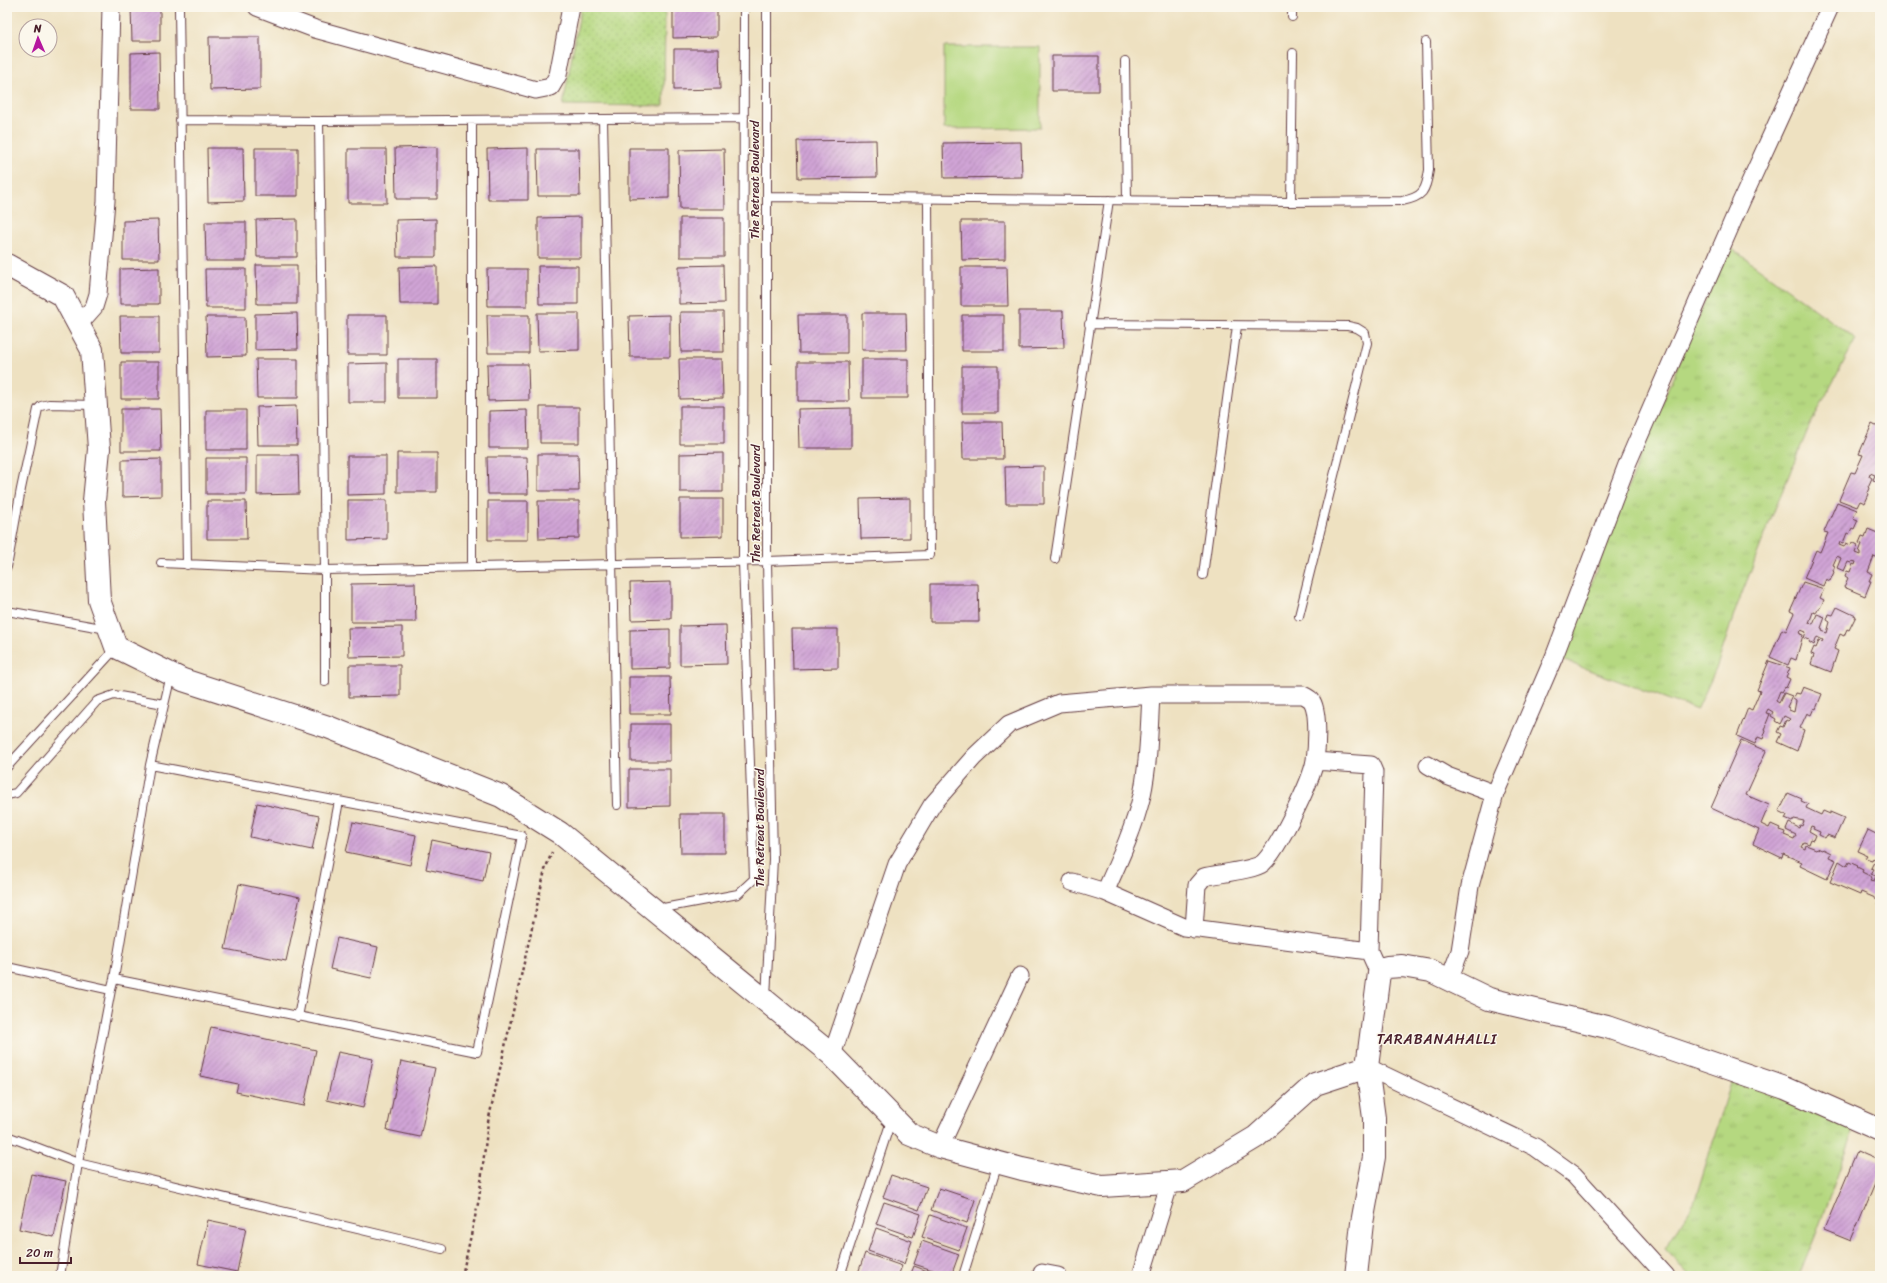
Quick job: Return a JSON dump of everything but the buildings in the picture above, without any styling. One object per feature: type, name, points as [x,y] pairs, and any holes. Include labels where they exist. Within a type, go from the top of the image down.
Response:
[{"type":"street","points":[[78,325],[94,307],[98,294],[106,201],[111,7]]},
{"type":"street","points":[[257,7],[315,29],[536,90],[551,87],[558,75],[571,7]]},
{"type":"street","points":[[1450,980],[1460,951],[1470,886],[1496,794],[1554,657],[1628,462],[1741,202],[1830,7]]},
{"type":"street","points":[[7,265],[63,296],[92,350],[99,449],[94,501],[99,600],[113,639],[183,680],[328,727],[501,796],[560,833],[832,1055],[909,1134],[940,1147],[1102,1186],[1183,1181],[1256,1137],[1316,1084],[1366,1067],[1535,1147],[1574,1175],[1666,1276]]},
{"type":"street","points":[[832,1055],[897,864],[932,805],[974,757],[1009,724],[1059,703],[1151,695],[1303,695],[1310,699],[1315,711],[1316,737],[1315,761],[1300,800],[1271,854],[1262,864],[1230,873],[1204,877],[1197,885],[1194,929]]},
{"type":"street","points":[[1105,892],[1130,835],[1142,796],[1146,771],[1151,695]]},
{"type":"street","points":[[1315,761],[1371,765],[1374,772],[1369,951],[1379,973],[1366,1067],[1374,1118],[1374,1157],[1362,1223],[1356,1276]]},
{"type":"street","points":[[1428,765],[1447,776],[1496,794]]},
{"type":"street","points":[[1072,882],[1105,892],[1184,927],[1369,951]]},
{"type":"street","points":[[1379,973],[1387,967],[1402,966],[1431,971],[1489,999],[1607,1027],[1784,1088],[1880,1130]]},
{"type":"street","points":[[940,1147],[1020,976]]},
{"type":"street","points":[[1140,1276],[1170,1182]]},
{"type":"lane","points":[[654,910],[738,894],[754,879],[743,562],[744,7]]},
{"type":"lane","name":"The Retreat Boulevard","points":[[766,1001],[773,859],[768,561],[767,7]]},
{"type":"lane","points":[[1292,7],[1292,17]]},
{"type":"lane","points":[[179,8],[187,565]]},
{"type":"lane","points":[[767,197],[1291,202],[1402,201],[1417,198],[1426,187],[1429,170],[1426,42]]},
{"type":"lane","points":[[1291,202],[1293,53]]},
{"type":"lane","points":[[1125,61],[1127,200]]},
{"type":"lane","points":[[180,120],[744,118]]},
{"type":"lane","points":[[603,119],[617,805]]},
{"type":"lane","points":[[319,120],[325,570],[324,682]]},
{"type":"lane","points":[[472,120],[472,567]]},
{"type":"lane","points":[[161,563],[325,570],[743,562],[930,555],[928,199]]},
{"type":"lane","points":[[1055,559],[1089,324],[1109,200]]},
{"type":"lane","points":[[1089,324],[1348,326],[1357,328],[1365,333],[1367,343],[1299,616]]},
{"type":"lane","points":[[1202,575],[1236,326]]},
{"type":"lane","points":[[7,567],[21,489],[38,409],[41,406],[48,404],[97,405]]},
{"type":"lane","points":[[7,611],[113,639],[7,767]]},
{"type":"lane","points":[[60,1276],[78,1163],[114,979],[150,765],[171,674]]},
{"type":"lane","points":[[7,795],[16,793],[97,701],[114,695],[164,704]]},
{"type":"lane","points":[[114,979],[477,1052],[522,836],[150,765]]},
{"type":"lane","points":[[298,1017],[339,801]]},
{"type":"lane","points":[[7,968],[111,990]]},
{"type":"lane","points":[[840,1276],[892,1117]]},
{"type":"lane","points":[[7,1136],[78,1163],[442,1248]]},
{"type":"lane","points":[[963,1276],[999,1162]]},
{"type":"path","points":[[462,1276],[479,1199],[488,1122],[545,870],[560,833]]},
{"type":"green space","points":[[581,7],[665,7],[664,106],[563,105]]},
{"type":"green space","points":[[944,47],[1040,47],[1040,128],[944,129]]},
{"type":"green space","points":[[1728,246],[1856,339],[1809,427],[1737,606],[1716,669],[1697,710],[1562,660],[1643,449]]},
{"type":"green space","points":[[1734,1073],[1855,1127],[1799,1276],[1691,1276],[1665,1249],[1694,1203]]},
{"type":"district","name":"TARABANAHALLI","points":[[1437,1039]]}]
